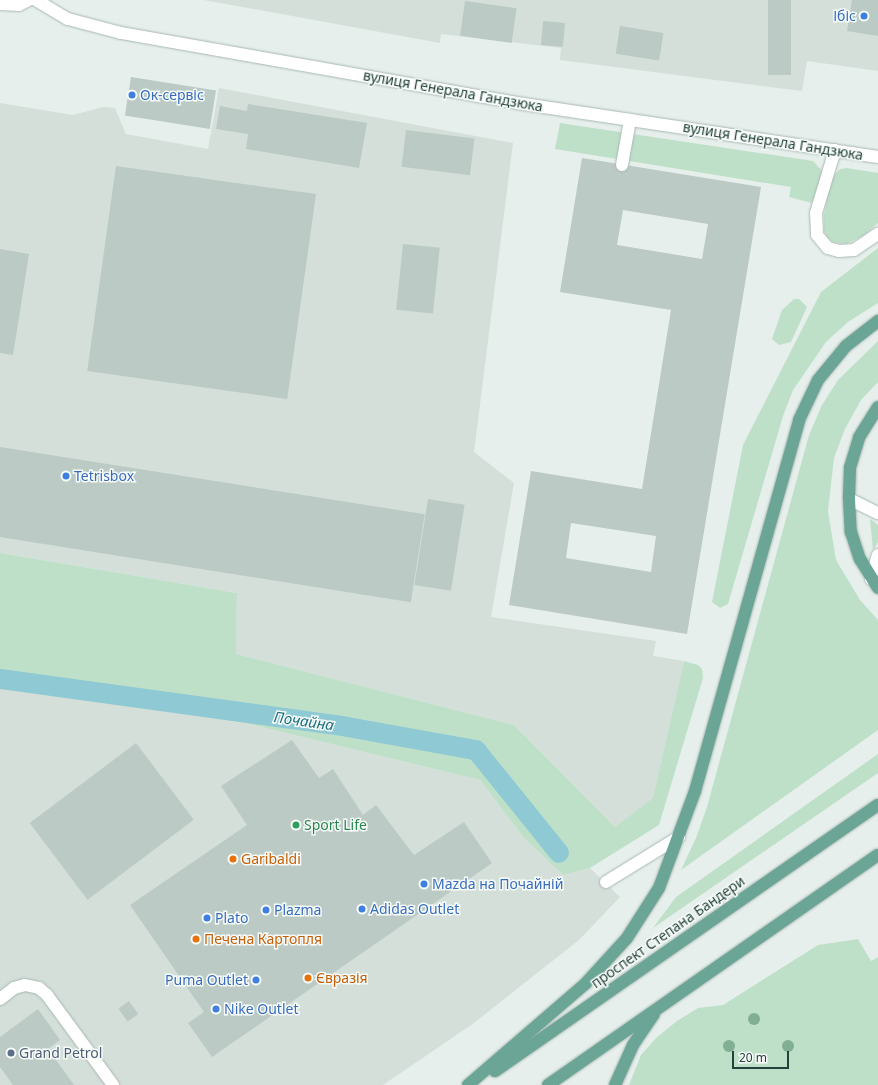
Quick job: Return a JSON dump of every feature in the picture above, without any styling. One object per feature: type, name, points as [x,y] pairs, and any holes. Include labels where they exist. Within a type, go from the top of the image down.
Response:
[{"type":"main road","points":[[468,1085],[579,989],[627,938],[659,888],[695,791],[799,420],[818,380],[846,346],[878,321]]},
{"type":"main road","points":[[875,583],[860,559],[851,532],[849,499],[850,468],[859,438],[878,407]]},
{"type":"main road","name":"проспект Степана Бандери","points":[[475,1085],[878,805]]},
{"type":"main road","points":[[548,1085],[659,1006],[878,855]]},
{"type":"main road","points":[[615,1085],[633,1045],[659,1006]]},
{"type":"street","points":[[0,4],[19,5],[29,0]]},
{"type":"street","name":"вулиця Генерала Гандзюка","points":[[36,0],[68,19],[121,33],[517,103],[878,157]]},
{"type":"street","points":[[622,165],[630,120]]},
{"type":"street","points":[[835,150],[816,213],[817,236],[828,248],[839,251],[854,250],[878,234]]},
{"type":"street","points":[[849,499],[878,513]]},
{"type":"street","points":[[875,583],[878,555]]},
{"type":"street","points":[[606,882],[679,837]]},
{"type":"street","points":[[0,999],[19,987],[39,988],[47,995],[113,1085]]},
{"type":"shaded area","points":[[204,0],[878,0],[878,71],[807,61],[802,91],[560,60],[561,48],[441,34],[440,43]]},
{"type":"shaded area","points":[[219,88],[513,143],[474,452],[514,483],[491,617],[656,641],[653,656],[684,661],[653,799],[615,827],[514,725],[236,654],[237,593],[0,553],[0,103],[73,115],[103,107],[115,108],[126,134],[208,149]]},
{"type":"shaded area","points":[[0,687],[245,723],[480,780],[523,837],[563,875],[590,868],[620,897],[579,940],[474,1023],[383,1085],[0,1085]]},
{"type":"green space","points":[[560,123],[813,161],[823,172],[812,203],[789,197],[791,187],[555,149]]},
{"type":"green space","points":[[847,168],[878,173],[878,223],[863,236],[846,244],[833,242],[827,237],[824,230],[824,215],[831,178],[840,169]]},
{"type":"green space","points":[[878,248],[878,303],[848,322],[826,342],[793,390],[783,416],[728,604],[720,608],[712,602],[743,445],[821,292]]},
{"type":"green space","points":[[794,299],[799,299],[807,307],[791,342],[779,345],[772,339],[782,310]]},
{"type":"green space","points":[[878,341],[878,382],[861,400],[845,429],[834,458],[828,511],[836,560],[860,600],[878,620],[878,730],[681,870],[696,838],[707,807],[809,435],[822,405],[838,380]]},
{"type":"green space","points":[[870,519],[878,525],[878,542],[873,550]]},
{"type":"green space","points":[[0,553],[237,593],[236,654],[514,725],[615,827],[653,798],[684,661],[698,665],[702,669],[703,678],[659,825],[590,868],[563,875],[523,837],[480,780],[245,723],[0,687]]},
{"type":"green space","points":[[878,754],[878,773],[653,928],[676,897]]},
{"type":"green space","points":[[858,939],[871,961],[878,957],[878,1085],[629,1085],[641,1055],[656,1038],[677,1021],[698,1008],[723,1005],[818,945]]},
{"type":"building","points":[[768,0],[791,0],[791,75],[768,75]]},
{"type":"building","name":"Ібіс","points":[[852,0],[878,0],[878,36],[847,31]]},
{"type":"building","points":[[465,1],[516,8],[512,43],[460,36]]},
{"type":"building","points":[[543,21],[565,23],[563,47],[541,45]]},
{"type":"building","points":[[620,26],[663,33],[659,61],[616,54]]},
{"type":"building","points":[[131,77],[216,90],[210,129],[125,116]]},
{"type":"building","points":[[248,104],[367,123],[359,168],[246,149],[248,134],[216,129],[220,106],[247,111]]},
{"type":"building","points":[[406,130],[474,138],[470,175],[401,167]]},
{"type":"building","points":[[582,158],[761,187],[687,634],[509,605],[531,471],[642,489],[671,310],[560,292]],"holes":[[[623,210],[708,224],[702,259],[617,245]],[[571,523],[656,536],[651,572],[566,558]]]},
{"type":"building","points":[[116,166],[316,194],[287,399],[87,371]]},
{"type":"building","points":[[403,244],[440,248],[433,314],[396,310]]},
{"type":"building","points":[[0,249],[29,254],[13,355],[0,353]]},
{"type":"building","points":[[0,447],[425,514],[411,602],[0,537]]},
{"type":"building","points":[[428,499],[465,505],[451,591],[414,585]]},
{"type":"building","name":"Plazma","points":[[292,740],[319,778],[333,769],[363,815],[376,805],[414,855],[464,822],[492,863],[212,1057],[188,1023],[204,1012],[130,905],[247,825],[221,786]]},
{"type":"building","points":[[136,743],[194,820],[88,900],[30,823]]},
{"type":"building","points":[[129,1001],[138,1014],[128,1022],[118,1008]]},
{"type":"building","points":[[38,1009],[60,1040],[48,1049],[74,1085],[13,1085],[0,1067],[0,1037]]},
{"type":"waterway","name":"Почайна","points":[[0,679],[342,726],[476,750],[559,853]]},
{"type":"place","name":"Ібіс","points":[[864,16]]},
{"type":"place","name":"Ок-сервіс","points":[[132,95]]},
{"type":"place","name":"Tetrisbox","points":[[66,476]]},
{"type":"place","name":"Sport Life","points":[[296,825]]},
{"type":"place","name":"Garibaldi","points":[[233,859]]},
{"type":"place","name":"Mazda на Почайній","points":[[424,884]]},
{"type":"place","name":"Adidas Outlet","points":[[362,909]]},
{"type":"place","name":"Plazma","points":[[266,910]]},
{"type":"place","name":"Plato","points":[[207,918]]},
{"type":"place","name":"Печена Картопля","points":[[196,939]]},
{"type":"place","name":"Євразія","points":[[308,978]]},
{"type":"place","name":"Puma Outlet","points":[[256,980]]},
{"type":"place","name":"Nike Outlet","points":[[216,1009]]},
{"type":"place","name":"Grand Petrol","points":[[11,1053]]}]
